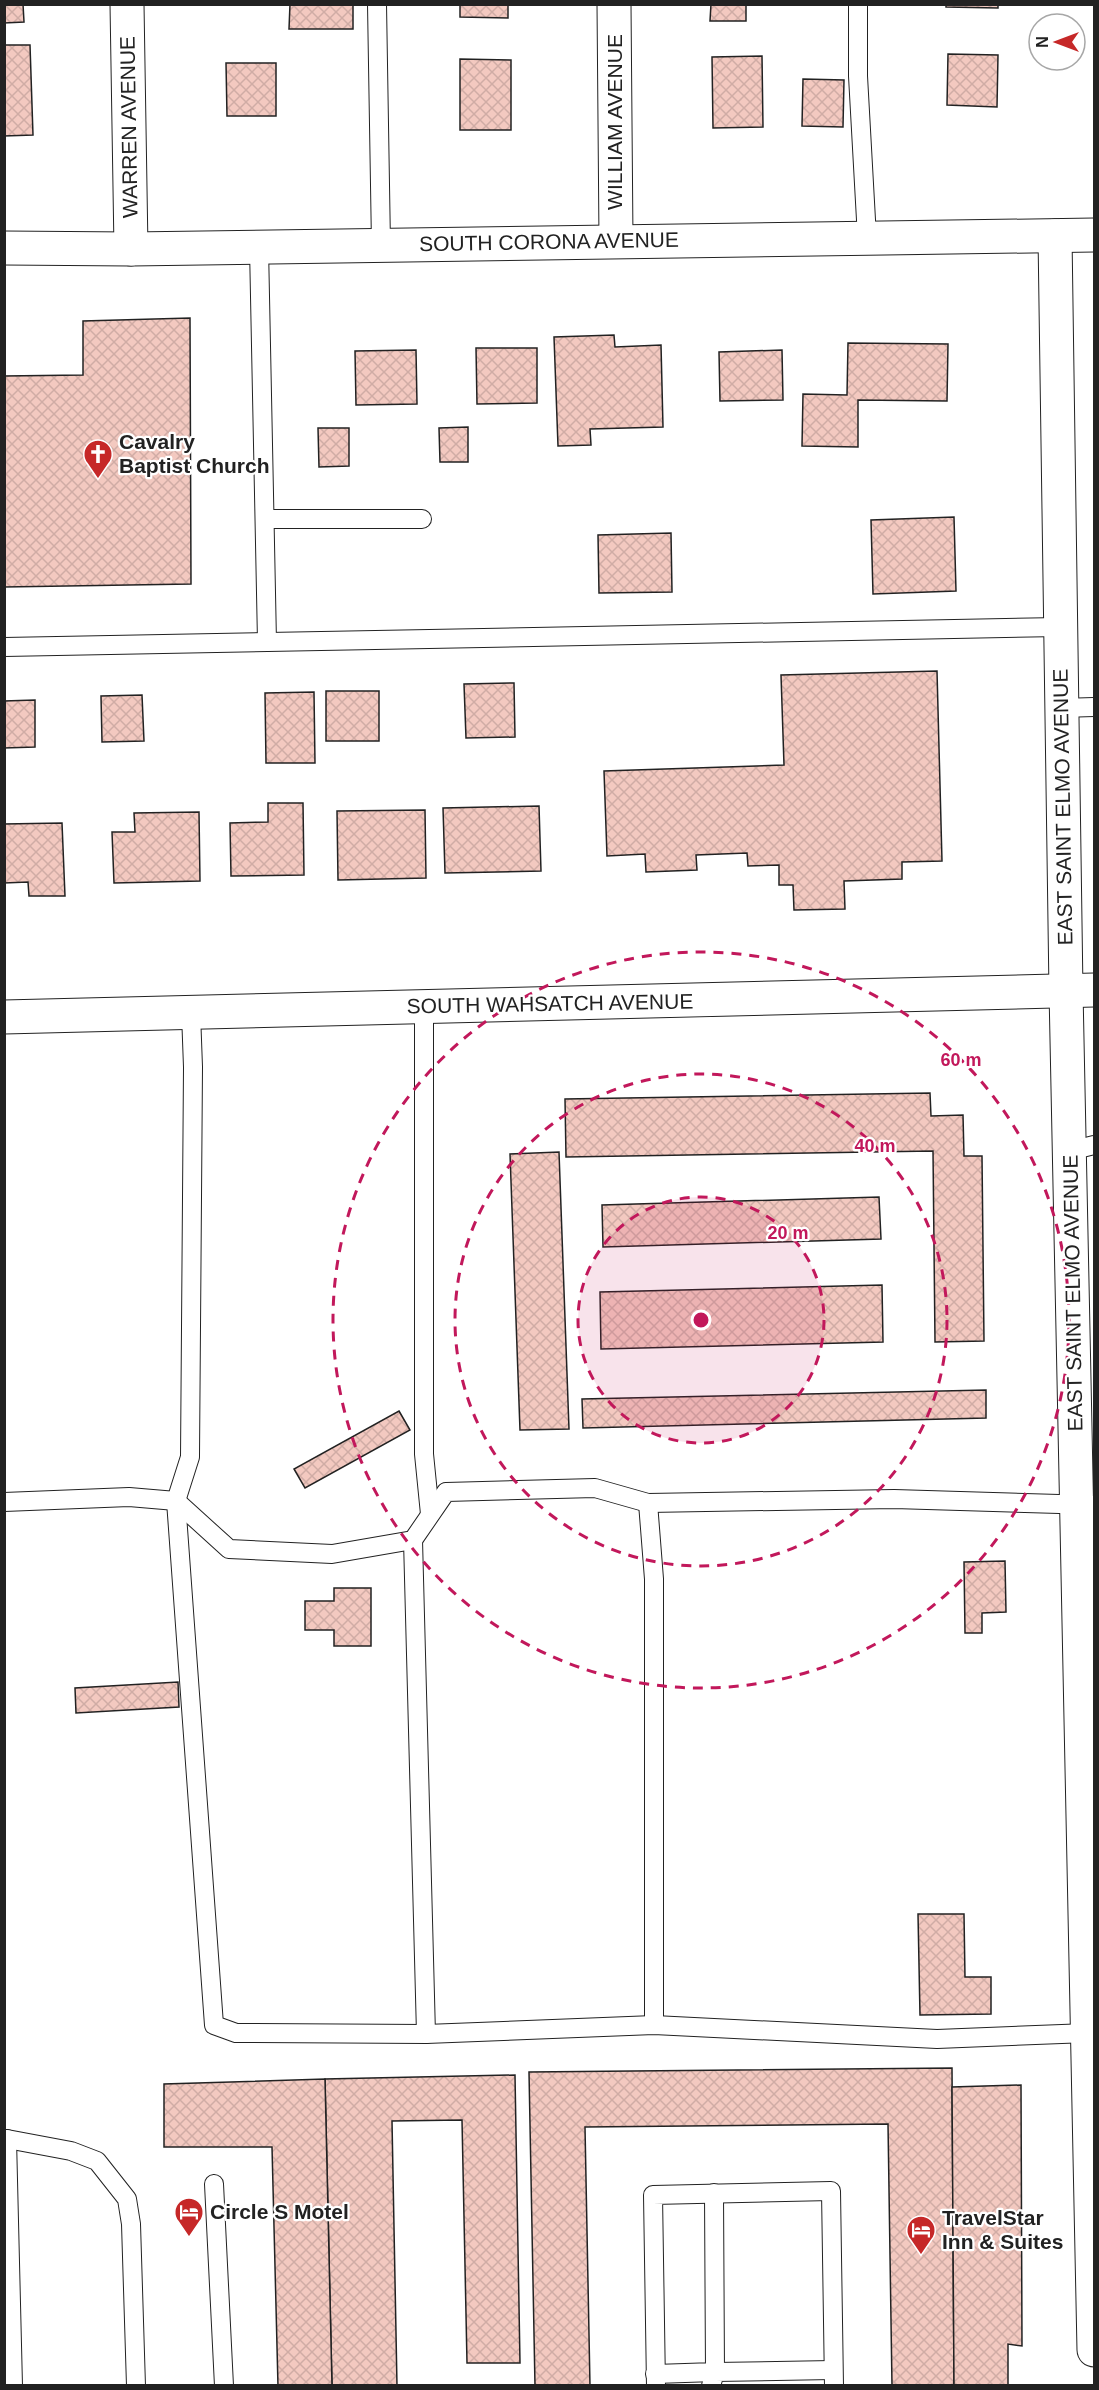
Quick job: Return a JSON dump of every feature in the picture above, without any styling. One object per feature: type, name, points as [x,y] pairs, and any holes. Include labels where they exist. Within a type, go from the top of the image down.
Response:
[{"type":"street","name":"WARREN AVENUE","points":[[127,4],[131,249]]},
{"type":"street","name":"WILLIAM AVENUE","points":[[614,4],[616,240]]},
{"type":"street","name":"SOUTH CORONA AVENUE","points":[[4,248],[131,249],[616,240],[1095,235]]},
{"type":"street","name":"EAST SAINT ELMO AVENUE","points":[[1055,236],[1061,708],[1080,991],[1089,1824],[1088,2033],[1095,2350]]},
{"type":"street","name":"SOUTH WAHSATCH AVENUE","points":[[4,1017],[1080,991]]},
{"type":"lane","points":[[377,4],[381,244]]},
{"type":"lane","points":[[858,4],[858,76],[867,238]]},
{"type":"lane","points":[[259,247],[267,642]]},
{"type":"lane","points":[[266,519],[422,519]]},
{"type":"lane","points":[[4,647],[1060,627]]},
{"type":"lane","points":[[1061,708],[1095,707]]},
{"type":"lane","points":[[424,1007],[424,1454],[430,1515]]},
{"type":"lane","points":[[190,1013],[193,1078],[190,1457],[176,1501],[214,2025],[236,2033],[426,2034],[654,2025],[937,2039],[1088,2033]]},
{"type":"lane","points":[[426,2034],[413,1540],[446,1492],[595,1488],[648,1503],[894,1499],[1086,1505]]},
{"type":"lane","points":[[4,1502],[129,1497],[176,1501],[229,1549],[332,1554],[413,1540]]},
{"type":"lane","points":[[648,1503],[654,1579],[654,2025]]},
{"type":"lane","points":[[12,2385],[6,2139],[71,2151],[97,2161],[126,2199],[131,2224],[136,2385]]},
{"type":"lane","points":[[214,2184],[224,2385]]},
{"type":"lane","points":[[831,2190],[833,2378],[655,2380],[652,2195],[714,2193],[831,2190]]},
{"type":"lane","points":[[713,2379],[714,2193]]},
{"type":"building","points":[[4,4],[23,4],[24,22],[4,23]]},
{"type":"building","points":[[290,4],[353,4],[353,29],[289,29]]},
{"type":"building","points":[[460,4],[508,4],[508,18],[460,17]]},
{"type":"building","points":[[711,4],[746,4],[746,21],[710,21]]},
{"type":"building","points":[[946,4],[998,4],[998,8],[946,7]]},
{"type":"building","points":[[4,45],[30,45],[33,135],[4,136]]},
{"type":"building","points":[[948,54],[998,55],[997,107],[947,105]]},
{"type":"building","points":[[762,56],[763,127],[713,128],[712,57]]},
{"type":"building","points":[[460,59],[511,60],[511,130],[460,130]]},
{"type":"building","points":[[226,63],[276,63],[276,116],[227,116]]},
{"type":"building","points":[[803,79],[844,80],[843,127],[802,126]]},
{"type":"building","name":"Cavalry Baptist Church","points":[[190,318],[191,584],[4,587],[4,376],[83,375],[83,321]]},
{"type":"building","points":[[614,335],[615,347],[661,345],[663,427],[590,429],[591,445],[558,446],[554,337]]},
{"type":"building","points":[[848,343],[948,344],[947,401],[858,400],[858,447],[802,446],[803,394],[847,395]]},
{"type":"building","points":[[476,348],[537,348],[537,403],[477,404]]},
{"type":"building","points":[[416,350],[417,404],[356,405],[355,351]]},
{"type":"building","points":[[782,350],[783,400],[720,401],[719,352]]},
{"type":"building","points":[[468,427],[468,462],[440,462],[439,428]]},
{"type":"building","points":[[318,428],[349,428],[349,466],[319,467]]},
{"type":"building","points":[[954,517],[956,591],[873,594],[871,520]]},
{"type":"building","points":[[671,533],[672,592],[599,593],[598,535]]},
{"type":"building","points":[[937,671],[942,861],[902,862],[902,879],[844,881],[845,909],[794,910],[793,885],[779,885],[779,865],[748,866],[747,853],[696,855],[697,870],[646,872],[645,854],[607,856],[604,771],[784,765],[781,675]]},
{"type":"building","points":[[514,683],[515,737],[466,738],[464,684]]},
{"type":"building","points":[[326,691],[379,691],[379,741],[326,741]]},
{"type":"building","points":[[314,692],[315,763],[266,763],[265,693]]},
{"type":"building","points":[[142,695],[144,741],[102,742],[101,696]]},
{"type":"building","points":[[35,700],[35,747],[4,748],[4,701]]},
{"type":"building","points":[[268,803],[303,803],[304,875],[231,876],[230,823],[268,822]]},
{"type":"building","points":[[539,806],[541,871],[445,873],[443,808]]},
{"type":"building","points":[[425,810],[426,878],[338,880],[337,811]]},
{"type":"building","points":[[199,812],[200,881],[114,883],[112,832],[135,832],[134,813]]},
{"type":"building","points":[[62,823],[65,896],[29,896],[28,882],[4,883],[4,824]]},
{"type":"building","points":[[930,1093],[931,1116],[963,1115],[964,1156],[982,1156],[984,1341],[935,1342],[933,1151],[566,1157],[565,1099]]},
{"type":"building","points":[[559,1152],[569,1429],[520,1430],[510,1154]]},
{"type":"building","points":[[879,1197],[881,1239],[603,1247],[602,1205]]},
{"type":"building","points":[[882,1285],[883,1342],[601,1349],[600,1292]]},
{"type":"building","points":[[986,1390],[986,1418],[583,1428],[582,1399]]},
{"type":"building","points":[[399,1411],[410,1430],[305,1488],[294,1469]]},
{"type":"building","points":[[1005,1561],[1006,1612],[982,1613],[982,1633],[965,1633],[964,1562]]},
{"type":"building","points":[[334,1588],[371,1588],[371,1646],[334,1646],[334,1630],[305,1630],[305,1601],[334,1601]]},
{"type":"building","points":[[178,1682],[179,1707],[76,1713],[75,1688]]},
{"type":"building","points":[[918,1914],[964,1914],[965,1977],[991,1977],[991,2014],[920,2015]]},
{"type":"building","name":"TravelStar Inn & Suites","points":[[952,2068],[954,2386],[892,2386],[888,2124],[585,2127],[590,2386],[535,2386],[529,2072]]},
{"type":"building","points":[[515,2075],[520,2363],[467,2363],[462,2120],[392,2121],[397,2386],[332,2386],[325,2079]]},
{"type":"building","points":[[325,2079],[332,2386],[278,2386],[272,2147],[164,2147],[164,2084]]},
{"type":"building","points":[[1021,2085],[1022,2346],[1008,2344],[1008,2386],[954,2386],[952,2087]]},
{"type":"place","name":"Cavalry Baptist Church","points":[[98,480]]},
{"type":"place","name":"Circle S Motel","points":[[189,2238]]},
{"type":"place","name":"TravelStar Inn & Suites","points":[[921,2256]]}]
